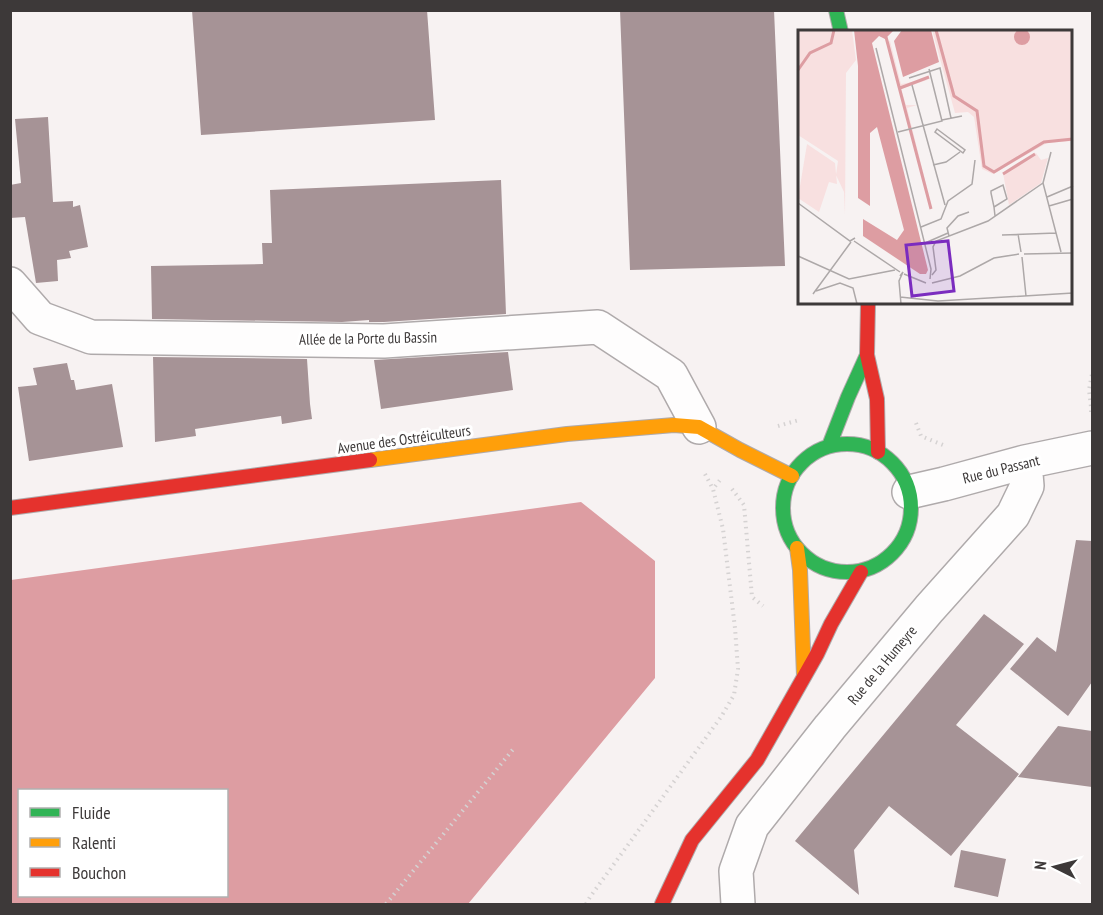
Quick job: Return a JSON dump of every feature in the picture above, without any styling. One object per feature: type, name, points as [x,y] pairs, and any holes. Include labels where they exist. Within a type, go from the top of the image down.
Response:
[{"type":"main road","points":[[836,10],[841,30]]},
{"type":"main road","points":[[868,304],[867,355],[877,399],[878,452]]},
{"type":"main road","points":[[829,446],[867,355]]},
{"type":"main road","name":"Avenue des Ostréiculteurs","points":[[10,508],[567,434],[674,425],[699,427],[792,476]]},
{"type":"main road","points":[[846,444],[862,446],[878,452],[892,462],[903,476],[909,492],[911,512],[906,532],[896,550],[880,564],[861,572],[843,573],[826,569],[809,561],[787,532],[783,513],[784,494],[792,476],[801,463],[814,453],[829,446],[846,444]]},
{"type":"main road","points":[[797,548],[804,675]]},
{"type":"main road","points":[[662,904],[692,840],[757,760],[861,572]]},
{"type":"street","name":"Allée de la Porte du Bassin","points":[[10,284],[40,318],[91,337],[384,341],[598,327],[671,375],[699,427]]},
{"type":"street","name":"Rue du Passant","points":[[909,492],[1025,462],[1092,448]]},
{"type":"street","name":"Rue de la Humeyre","points":[[738,904],[736,871],[752,826],[906,636],[1012,515],[1027,486],[1025,462]]},
{"type":"path","points":[[913,414],[921,436],[952,448]]},
{"type":"path","points":[[586,904],[721,717],[734,695],[738,669],[735,628],[723,529],[713,489],[722,476]]},
{"type":"path","points":[[386,904],[514,747]]},
{"type":"shaded area","points":[[581,502],[655,561],[655,678],[468,904],[11,904],[11,580]]},
{"type":"building","points":[[192,10],[427,10],[435,120],[201,135]]},
{"type":"building","points":[[620,10],[774,10],[785,266],[630,270]]},
{"type":"building","points":[[48,117],[53,202],[73,201],[73,207],[80,205],[88,247],[69,251],[71,258],[57,260],[58,281],[36,283],[25,217],[10,218],[10,185],[21,183],[15,119]]},
{"type":"building","points":[[501,180],[506,314],[384,322],[369,322],[369,320],[342,322],[152,319],[151,266],[263,264],[262,243],[272,243],[270,190]]},
{"type":"building","points":[[508,352],[513,390],[381,409],[374,360]]},
{"type":"building","points":[[153,357],[307,359],[312,419],[282,424],[281,416],[195,429],[196,436],[155,442]]},
{"type":"building","points":[[67,363],[76,390],[112,384],[123,447],[29,461],[18,387],[37,385],[33,368]]},
{"type":"building","points":[[1076,540],[1092,541],[1092,682],[1068,716],[1010,669],[1037,637],[1056,652]]},
{"type":"building","points":[[984,614],[1024,644],[956,725],[1019,774],[951,856],[889,806],[854,850],[859,895],[795,841]]},
{"type":"building","points":[[1058,726],[1092,731],[1092,787],[1018,777]]},
{"type":"building","points":[[961,850],[1006,859],[998,897],[954,887]]},
{"type":"traffic: fast","points":[[836,10],[841,30]]},
{"type":"traffic: fast","points":[[829,446],[867,355]]},
{"type":"traffic: fast","points":[[847,444],[871,449],[892,463],[906,484],[911,508],[906,532],[892,553],[871,567],[847,572],[823,567],[802,553],[788,532],[783,508],[788,484],[802,463],[823,449],[847,444]]},
{"type":"traffic: slow","points":[[370,460],[567,434],[674,425],[699,427],[792,476]]},
{"type":"traffic: slow","points":[[797,548],[804,676]]},
{"type":"traffic: jam","points":[[868,304],[867,355],[877,399],[878,452]]},
{"type":"traffic: jam","points":[[10,508],[370,460]]},
{"type":"traffic: jam","points":[[662,904],[692,840],[757,760],[861,572]]}]
